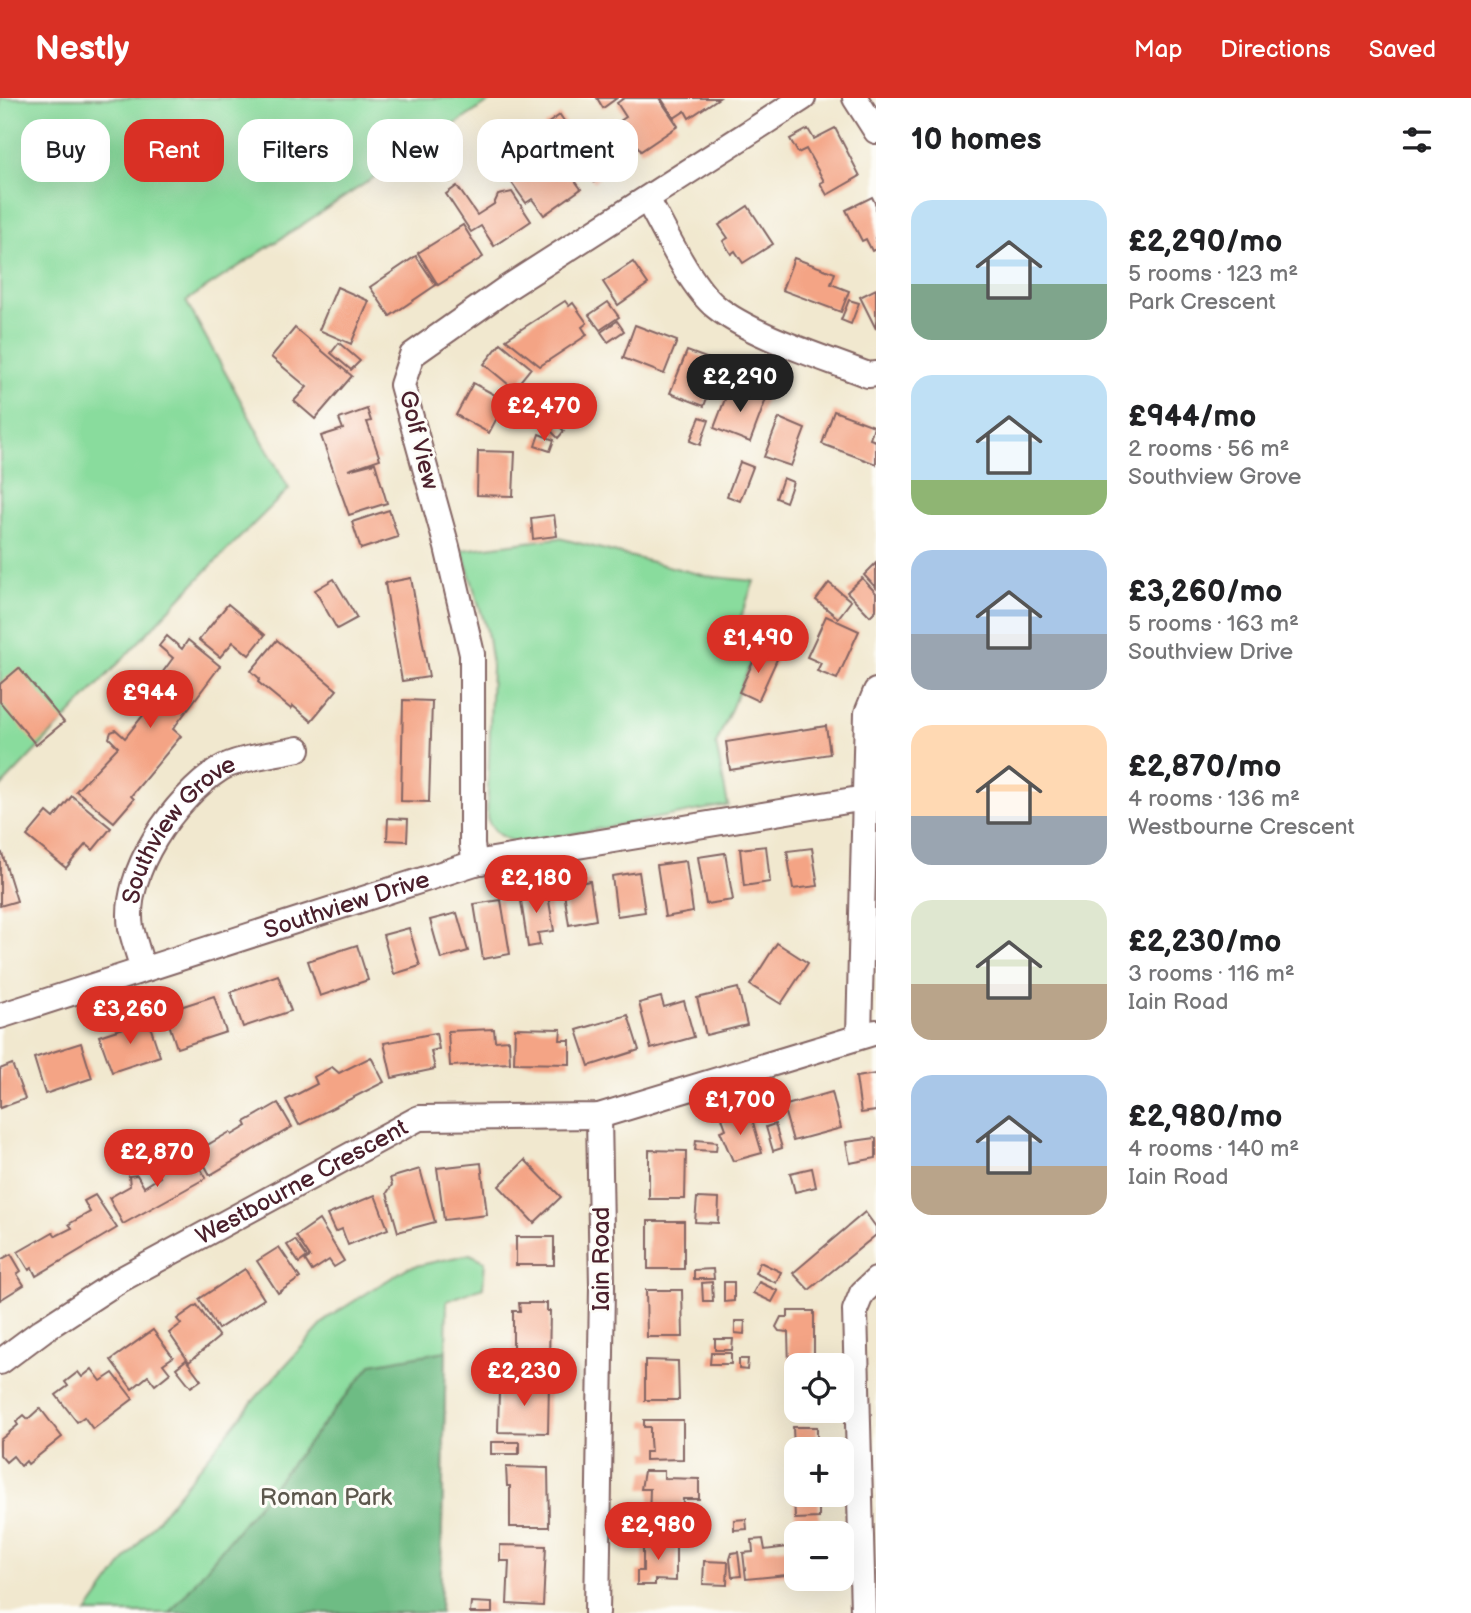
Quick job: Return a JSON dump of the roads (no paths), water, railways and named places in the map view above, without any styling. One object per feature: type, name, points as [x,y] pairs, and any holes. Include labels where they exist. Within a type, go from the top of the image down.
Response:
[{"type":"street","name":"Golf View","points":[[475,863],[472,845],[472,654],[447,547],[402,384],[412,355],[507,288],[803,98]]},
{"type":"street","points":[[855,98],[876,131]]},
{"type":"street","points":[[647,199],[686,268],[716,307],[763,332],[868,375],[876,374]]},
{"type":"street","points":[[868,1034],[865,799],[867,713],[876,691]]},
{"type":"street","name":"Southview Grove","points":[[143,969],[131,926],[135,883],[164,822],[190,793],[222,768],[298,749]]},
{"type":"street","name":"Southview Drive","points":[[0,1016],[475,863],[865,799]]},
{"type":"street","name":"Westbourne Crescent","points":[[0,1362],[43,1330],[120,1280],[419,1118],[599,1116],[868,1034]]},
{"type":"street","name":"Iain Road","points":[[597,1613],[602,1287],[599,1116]]},
{"type":"street","points":[[863,1612],[855,1310],[862,1293],[876,1280]]},
{"type":"street","points":[[852,1613],[876,1611]]},
{"type":"park label","name":"Roman Park","points":[[326,1497]]}]
